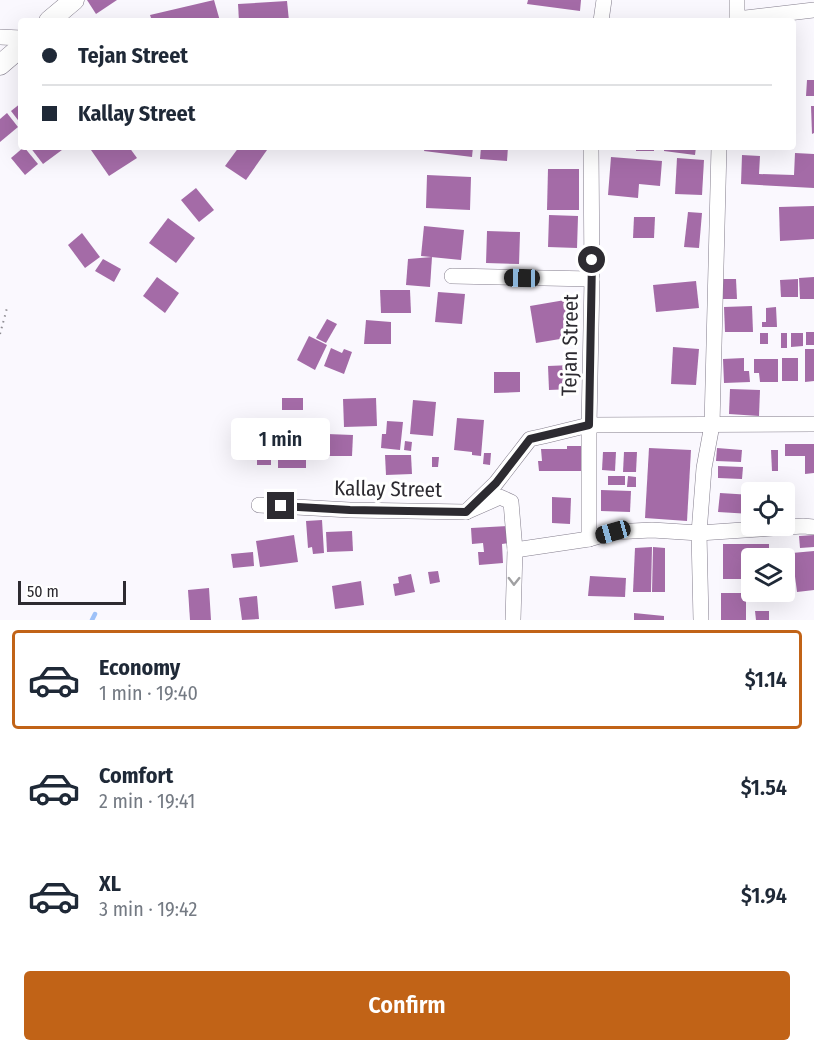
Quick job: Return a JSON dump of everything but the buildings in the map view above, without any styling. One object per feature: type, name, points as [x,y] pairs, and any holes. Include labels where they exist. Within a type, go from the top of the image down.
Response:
[{"type":"street","points":[[53,18],[74,0]]},
{"type":"street","points":[[601,18],[604,0]]},
{"type":"street","points":[[737,0],[737,18]]},
{"type":"street","points":[[752,18],[814,10]]},
{"type":"street","points":[[0,37],[18,38]]},
{"type":"street","points":[[0,65],[18,50]]},
{"type":"street","name":"Tejan Street","points":[[466,512],[496,483],[530,439],[589,425],[592,279],[591,150]]},
{"type":"street","points":[[701,620],[699,533],[704,468],[712,425],[719,150]]},
{"type":"street","points":[[452,276],[592,279]]},
{"type":"street","points":[[589,539],[589,425],[814,424]]},
{"type":"street","name":"Kallay Street","points":[[259,505],[350,510],[466,512],[500,497],[511,502],[515,550]]},
{"type":"street","points":[[513,620],[515,550],[589,539],[613,532],[652,530],[699,533],[814,527]]},
{"type":"path","points":[[0,334],[7,308]]},
{"type":"waterway","points":[[92,620],[95,614]]},
{"type":"route","points":[[281,506],[466,512],[496,483],[530,439],[589,425],[592,260]]}]
